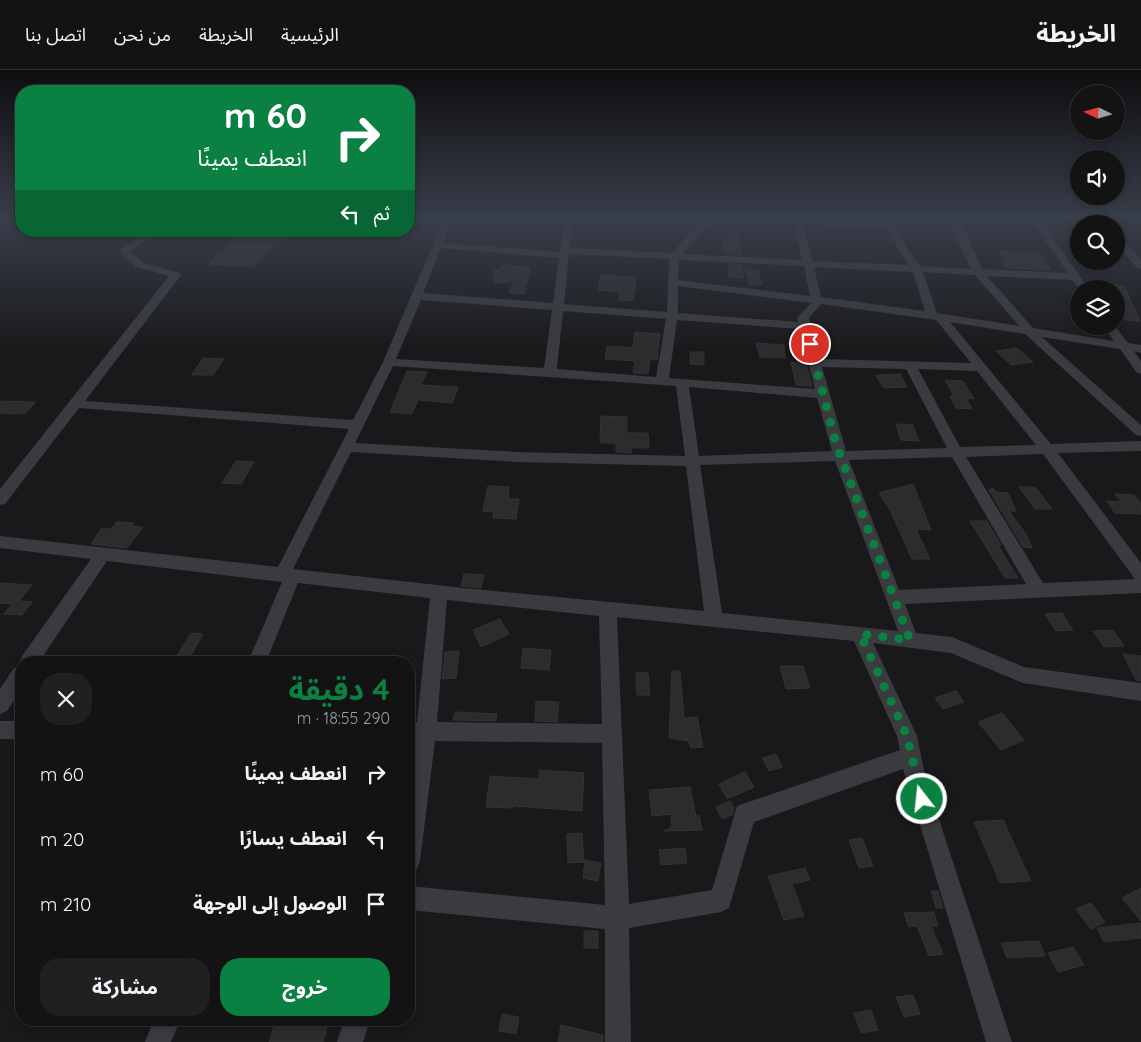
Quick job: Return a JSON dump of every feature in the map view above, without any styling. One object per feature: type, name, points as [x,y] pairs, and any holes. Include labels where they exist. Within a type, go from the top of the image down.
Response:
[{"type":"street","points":[[0,500],[176,275],[140,265],[136,261]]},
{"type":"street","points":[[259,656],[287,576],[346,447],[389,362],[431,261]]},
{"type":"street","points":[[550,372],[562,261]]},
{"type":"street","points":[[662,381],[672,316],[674,261]]},
{"type":"street","points":[[757,261],[1076,277]]},
{"type":"street","points":[[912,261],[917,269],[936,316],[1048,449],[1141,575]]},
{"type":"street","points":[[973,261],[978,272],[1030,332],[1141,432]]},
{"type":"street","points":[[1065,261],[1078,280]]},
{"type":"street","points":[[808,264],[817,300]]},
{"type":"street","points":[[673,282],[936,316],[1141,349]]},
{"type":"street","points":[[416,296],[805,326]]},
{"type":"street","points":[[817,300],[803,318],[823,394],[840,455],[910,640]]},
{"type":"street","points":[[1116,335],[1141,370]]},
{"type":"street","points":[[389,362],[550,372],[823,394]]},
{"type":"street","points":[[815,363],[980,366]]},
{"type":"street","points":[[910,365],[956,452],[1039,591]]},
{"type":"street","points":[[682,383],[714,620]]},
{"type":"street","points":[[75,404],[357,425]]},
{"type":"street","points":[[346,447],[517,457],[693,460],[1141,446]]},
{"type":"street","points":[[0,542],[102,556],[439,593],[860,634],[952,645],[1023,675],[1141,692]]},
{"type":"street","points":[[33,656],[102,556]]},
{"type":"street","points":[[894,597],[1141,586]]},
{"type":"street","points":[[415,764],[417,731],[439,593]]},
{"type":"street","points":[[608,610],[617,918],[618,1042]]},
{"type":"street","points":[[860,634],[907,736],[916,780],[999,1042]]},
{"type":"street","points":[[0,705],[15,683]]},
{"type":"street","points":[[0,730],[15,730]]},
{"type":"street","points":[[417,731],[612,734]]},
{"type":"street","points":[[415,899],[617,918],[721,900],[745,814],[911,756]]},
{"type":"street","points":[[158,1042],[165,1026]]},
{"type":"street","points":[[350,1042],[356,1026]]},
{"type":"building","points":[[211,261],[258,261],[253,267],[209,264]]},
{"type":"building","points":[[1000,261],[1045,261],[1051,270],[1005,268]]},
{"type":"building","points":[[728,264],[742,265],[744,278],[729,277]]},
{"type":"building","points":[[502,265],[531,267],[524,294],[510,293],[513,282],[494,283],[494,270],[501,270]]},
{"type":"building","points":[[745,269],[758,270],[762,285],[749,285]]},
{"type":"building","points":[[601,275],[636,277],[633,301],[619,300],[620,292],[598,290]]},
{"type":"building","points":[[1125,288],[1140,321],[1125,319]]},
{"type":"building","points":[[635,332],[660,334],[657,360],[650,359],[648,374],[633,373],[635,361],[605,359],[607,346],[633,348]]},
{"type":"building","points":[[756,343],[784,345],[785,358],[760,357]]},
{"type":"building","points":[[1017,348],[1033,362],[1011,365],[996,351]]},
{"type":"building","points":[[690,352],[704,352],[704,365],[690,364]]},
{"type":"building","points":[[203,358],[224,359],[213,375],[192,375]]},
{"type":"building","points":[[791,362],[806,363],[812,386],[796,385]]},
{"type":"building","points":[[407,371],[427,372],[421,385],[458,387],[452,403],[418,400],[412,414],[390,412]]},
{"type":"building","points":[[900,374],[907,387],[883,388],[876,375]]},
{"type":"building","points":[[945,380],[963,381],[974,399],[966,398],[972,409],[956,408],[950,396],[954,396]]},
{"type":"building","points":[[0,401],[36,402],[25,414],[0,413]]},
{"type":"building","points":[[601,416],[627,417],[627,433],[648,433],[649,448],[631,448],[631,453],[616,452],[616,443],[600,443]]},
{"type":"building","points":[[896,424],[913,425],[919,441],[901,440]]},
{"type":"building","points":[[236,461],[254,462],[241,484],[222,483]]},
{"type":"building","points":[[913,484],[931,530],[916,529],[930,559],[912,559],[891,512],[879,493]]},
{"type":"building","points":[[488,486],[509,487],[508,499],[519,499],[516,519],[493,518],[494,512],[483,511]]},
{"type":"building","points":[[1019,487],[1035,487],[1052,509],[1035,509]]},
{"type":"building","points":[[993,488],[996,492],[1008,493],[1016,511],[1009,511],[1026,534],[1032,548],[1023,547],[989,490]]},
{"type":"building","points":[[1115,494],[1134,495],[1141,503],[1141,514],[1115,513],[1107,501],[1121,502]]},
{"type":"building","points":[[970,521],[987,521],[1001,545],[998,545],[1018,578],[1005,578]]},
{"type":"building","points":[[117,522],[134,523],[132,526],[143,527],[127,548],[91,544],[101,529],[111,529]]},
{"type":"building","points":[[464,574],[484,575],[481,588],[461,586]]},
{"type":"building","points":[[0,583],[32,585],[19,601],[32,602],[22,615],[4,614],[12,604],[0,603]]},
{"type":"building","points":[[1062,613],[1073,630],[1056,631],[1045,614]]},
{"type":"building","points":[[500,619],[509,634],[481,647],[473,630]]},
{"type":"building","points":[[1113,630],[1124,646],[1104,647],[1093,631]]},
{"type":"building","points":[[191,633],[203,634],[190,656],[177,656]]},
{"type":"building","points":[[523,648],[551,650],[549,670],[521,668]]},
{"type":"building","points":[[459,651],[456,678],[442,679],[445,652]]},
{"type":"building","points":[[1123,654],[1141,656],[1141,681],[1136,680]]},
{"type":"building","points":[[780,666],[803,666],[810,688],[786,689]]},
{"type":"building","points":[[672,671],[680,671],[684,718],[697,717],[703,747],[691,748],[689,741],[669,738]]},
{"type":"building","points":[[636,672],[648,673],[650,695],[637,695]]},
{"type":"building","points":[[956,691],[964,702],[943,709],[935,698]]},
{"type":"building","points":[[536,701],[559,702],[557,722],[535,721]]},
{"type":"building","points":[[455,712],[497,714],[496,721],[453,720]]},
{"type":"building","points":[[1002,713],[1024,740],[1001,750],[978,722]]},
{"type":"building","points":[[776,754],[782,767],[769,771],[762,758]]},
{"type":"building","points":[[539,770],[584,773],[582,811],[513,806],[513,808],[486,807],[490,776],[539,779]]},
{"type":"building","points":[[745,772],[754,787],[727,799],[719,784]]},
{"type":"building","points":[[690,787],[696,817],[699,815],[702,830],[664,831],[672,827],[671,814],[652,816],[649,790]]},
{"type":"building","points":[[730,801],[734,809],[732,815],[722,819],[716,807]]},
{"type":"building","points":[[1003,820],[1031,881],[1000,883],[974,822]]},
{"type":"building","points":[[582,833],[584,862],[568,863],[567,834]]},
{"type":"building","points":[[862,838],[873,866],[859,868],[849,840]]},
{"type":"building","points":[[685,848],[687,863],[661,865],[659,850]]},
{"type":"building","points":[[585,860],[601,863],[598,881],[583,878]]},
{"type":"building","points":[[805,868],[810,880],[792,884],[804,916],[784,920],[768,876]]},
{"type":"building","points":[[1141,888],[1141,921],[1122,898]]},
{"type":"building","points":[[931,891],[938,891],[943,908],[936,908]]},
{"type":"building","points":[[1091,903],[1105,922],[1091,929],[1076,909]]},
{"type":"building","points":[[934,912],[938,926],[931,926],[943,954],[929,956],[917,926],[909,927],[904,913]]},
{"type":"building","points":[[1141,923],[1141,938],[1104,942],[1097,928]]},
{"type":"building","points":[[584,931],[598,931],[598,948],[584,948]]},
{"type":"building","points":[[1039,941],[1045,956],[1007,958],[1001,943]]},
{"type":"building","points":[[1073,947],[1084,965],[1058,972],[1048,953]]},
{"type":"building","points":[[913,995],[920,1014],[904,1017],[896,997]]},
{"type":"building","points":[[871,1010],[878,1030],[861,1033],[854,1013]]},
{"type":"building","points":[[502,1014],[519,1017],[516,1034],[499,1031]]},
{"type":"building","points":[[561,1025],[603,1035],[603,1042],[558,1042]]},
{"type":"building","points":[[274,1026],[327,1026],[323,1042],[269,1042]]},
{"type":"route","points":[[810,344],[837,447],[910,640],[860,634],[907,736],[922,799]]}]
